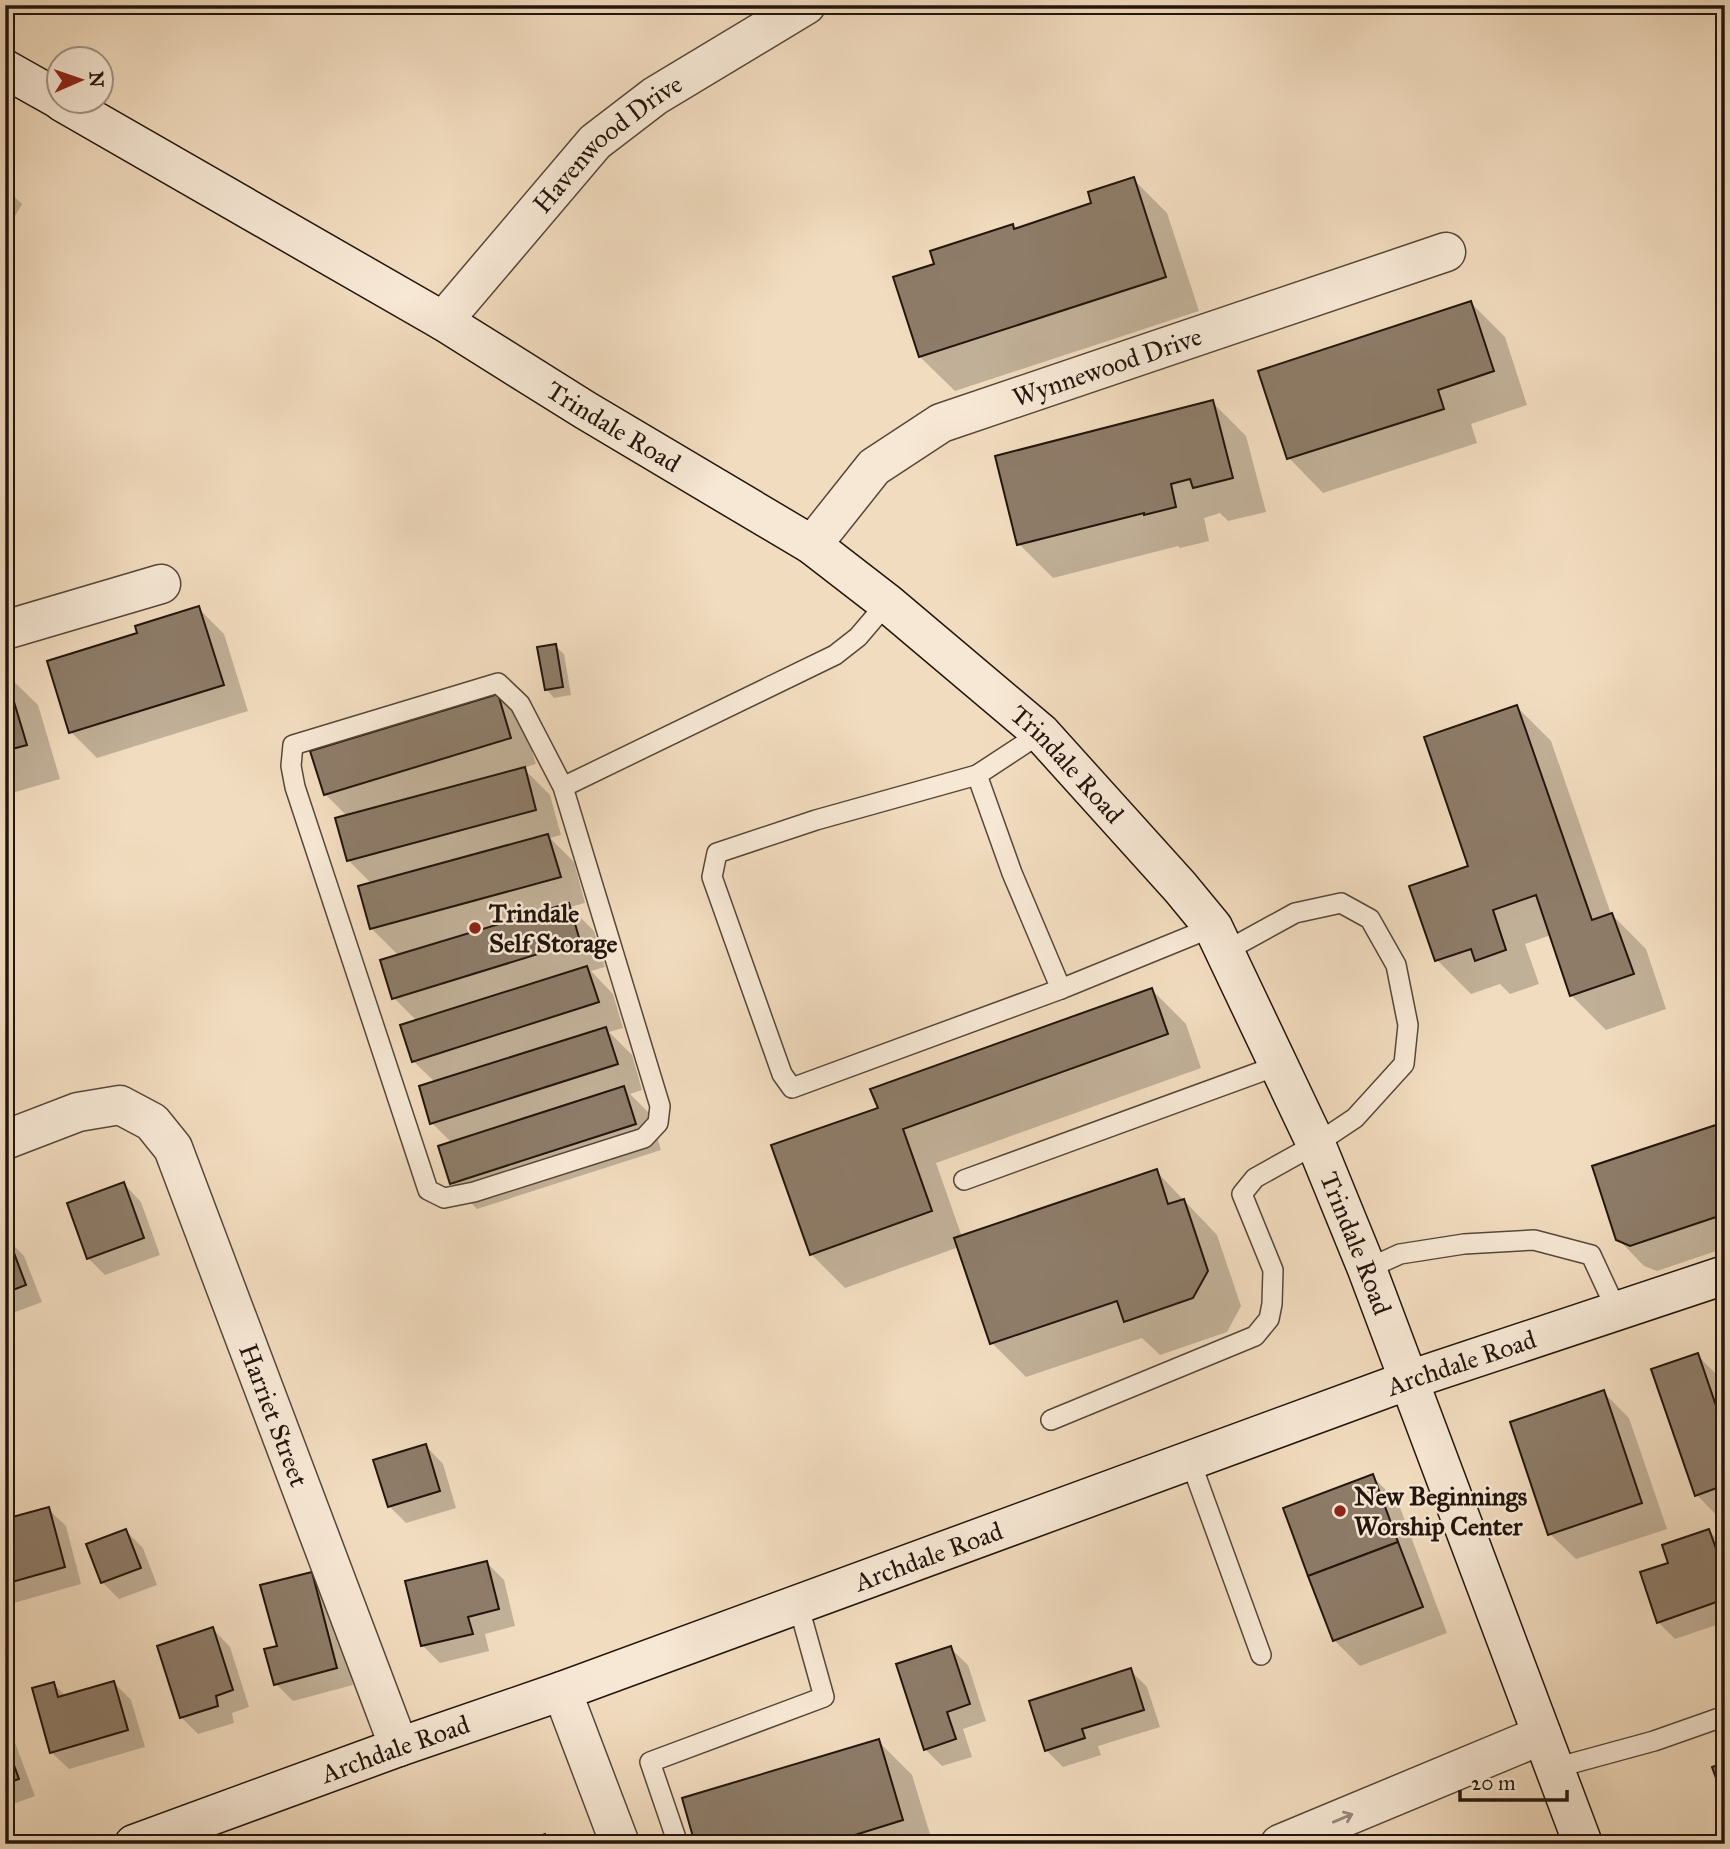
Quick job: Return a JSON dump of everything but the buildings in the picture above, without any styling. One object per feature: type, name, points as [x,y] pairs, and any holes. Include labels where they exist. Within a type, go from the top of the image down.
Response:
[{"type":"main road","name":"Havenwood Drive","points":[[443,321],[595,142],[655,96],[806,5]]},
{"type":"main road","name":"Trindale Road","points":[[5,69],[46,92]]},
{"type":"main road","name":"Trindale Road","points":[[87,116],[443,321],[585,410],[812,545],[887,603],[1041,733],[1181,887],[1218,940],[1316,1144],[1367,1269],[1583,1844]]},
{"type":"main road","name":"Wynnewood Drive","points":[[812,545],[874,467],[941,423],[1446,252]]},
{"type":"main road","points":[[5,630],[161,584]]},
{"type":"main road","name":"Harriet Street","points":[[5,1140],[78,1112],[120,1105],[152,1122],[173,1148],[399,1747]]},
{"type":"main road","name":"Archdale Road","points":[[134,1844],[1409,1380],[1725,1275]]},
{"type":"main road","points":[[562,1690],[620,1844]]},
{"type":"main road","points":[[1280,1844],[1548,1752]]},
{"type":"lane","points":[[563,787],[835,655],[858,637],[887,603]]},
{"type":"lane","points":[[498,683],[520,704],[563,787],[660,1106],[658,1123],[644,1138],[474,1192],[444,1198],[428,1190],[295,787],[291,766],[293,745],[498,683]]},
{"type":"lane","points":[[1041,733],[977,775],[816,820],[717,853],[712,877],[782,1074],[792,1088],[1061,989],[1218,940],[1295,912],[1341,903],[1370,919],[1396,965],[1408,1025],[1404,1064],[1355,1118],[1316,1144],[1255,1178],[1242,1194],[1273,1270],[1269,1318],[1255,1336],[1051,1420]]},
{"type":"lane","points":[[977,775],[1012,873],[1061,989]]},
{"type":"lane","points":[[964,1180],[1279,1065]]},
{"type":"lane","points":[[1367,1269],[1400,1254],[1464,1244],[1534,1240],[1591,1255],[1617,1311]]},
{"type":"lane","points":[[1190,1460],[1261,1656]]},
{"type":"lane","points":[[678,1844],[650,1762],[824,1697],[798,1604]]},
{"type":"lane","points":[[1548,1752],[1654,1741],[1725,1716]]},
{"type":"place","name":"Trindale Self Storage","points":[[475,928]]},
{"type":"place","name":"New Beginnings Worship Center","points":[[1340,1511]]}]
